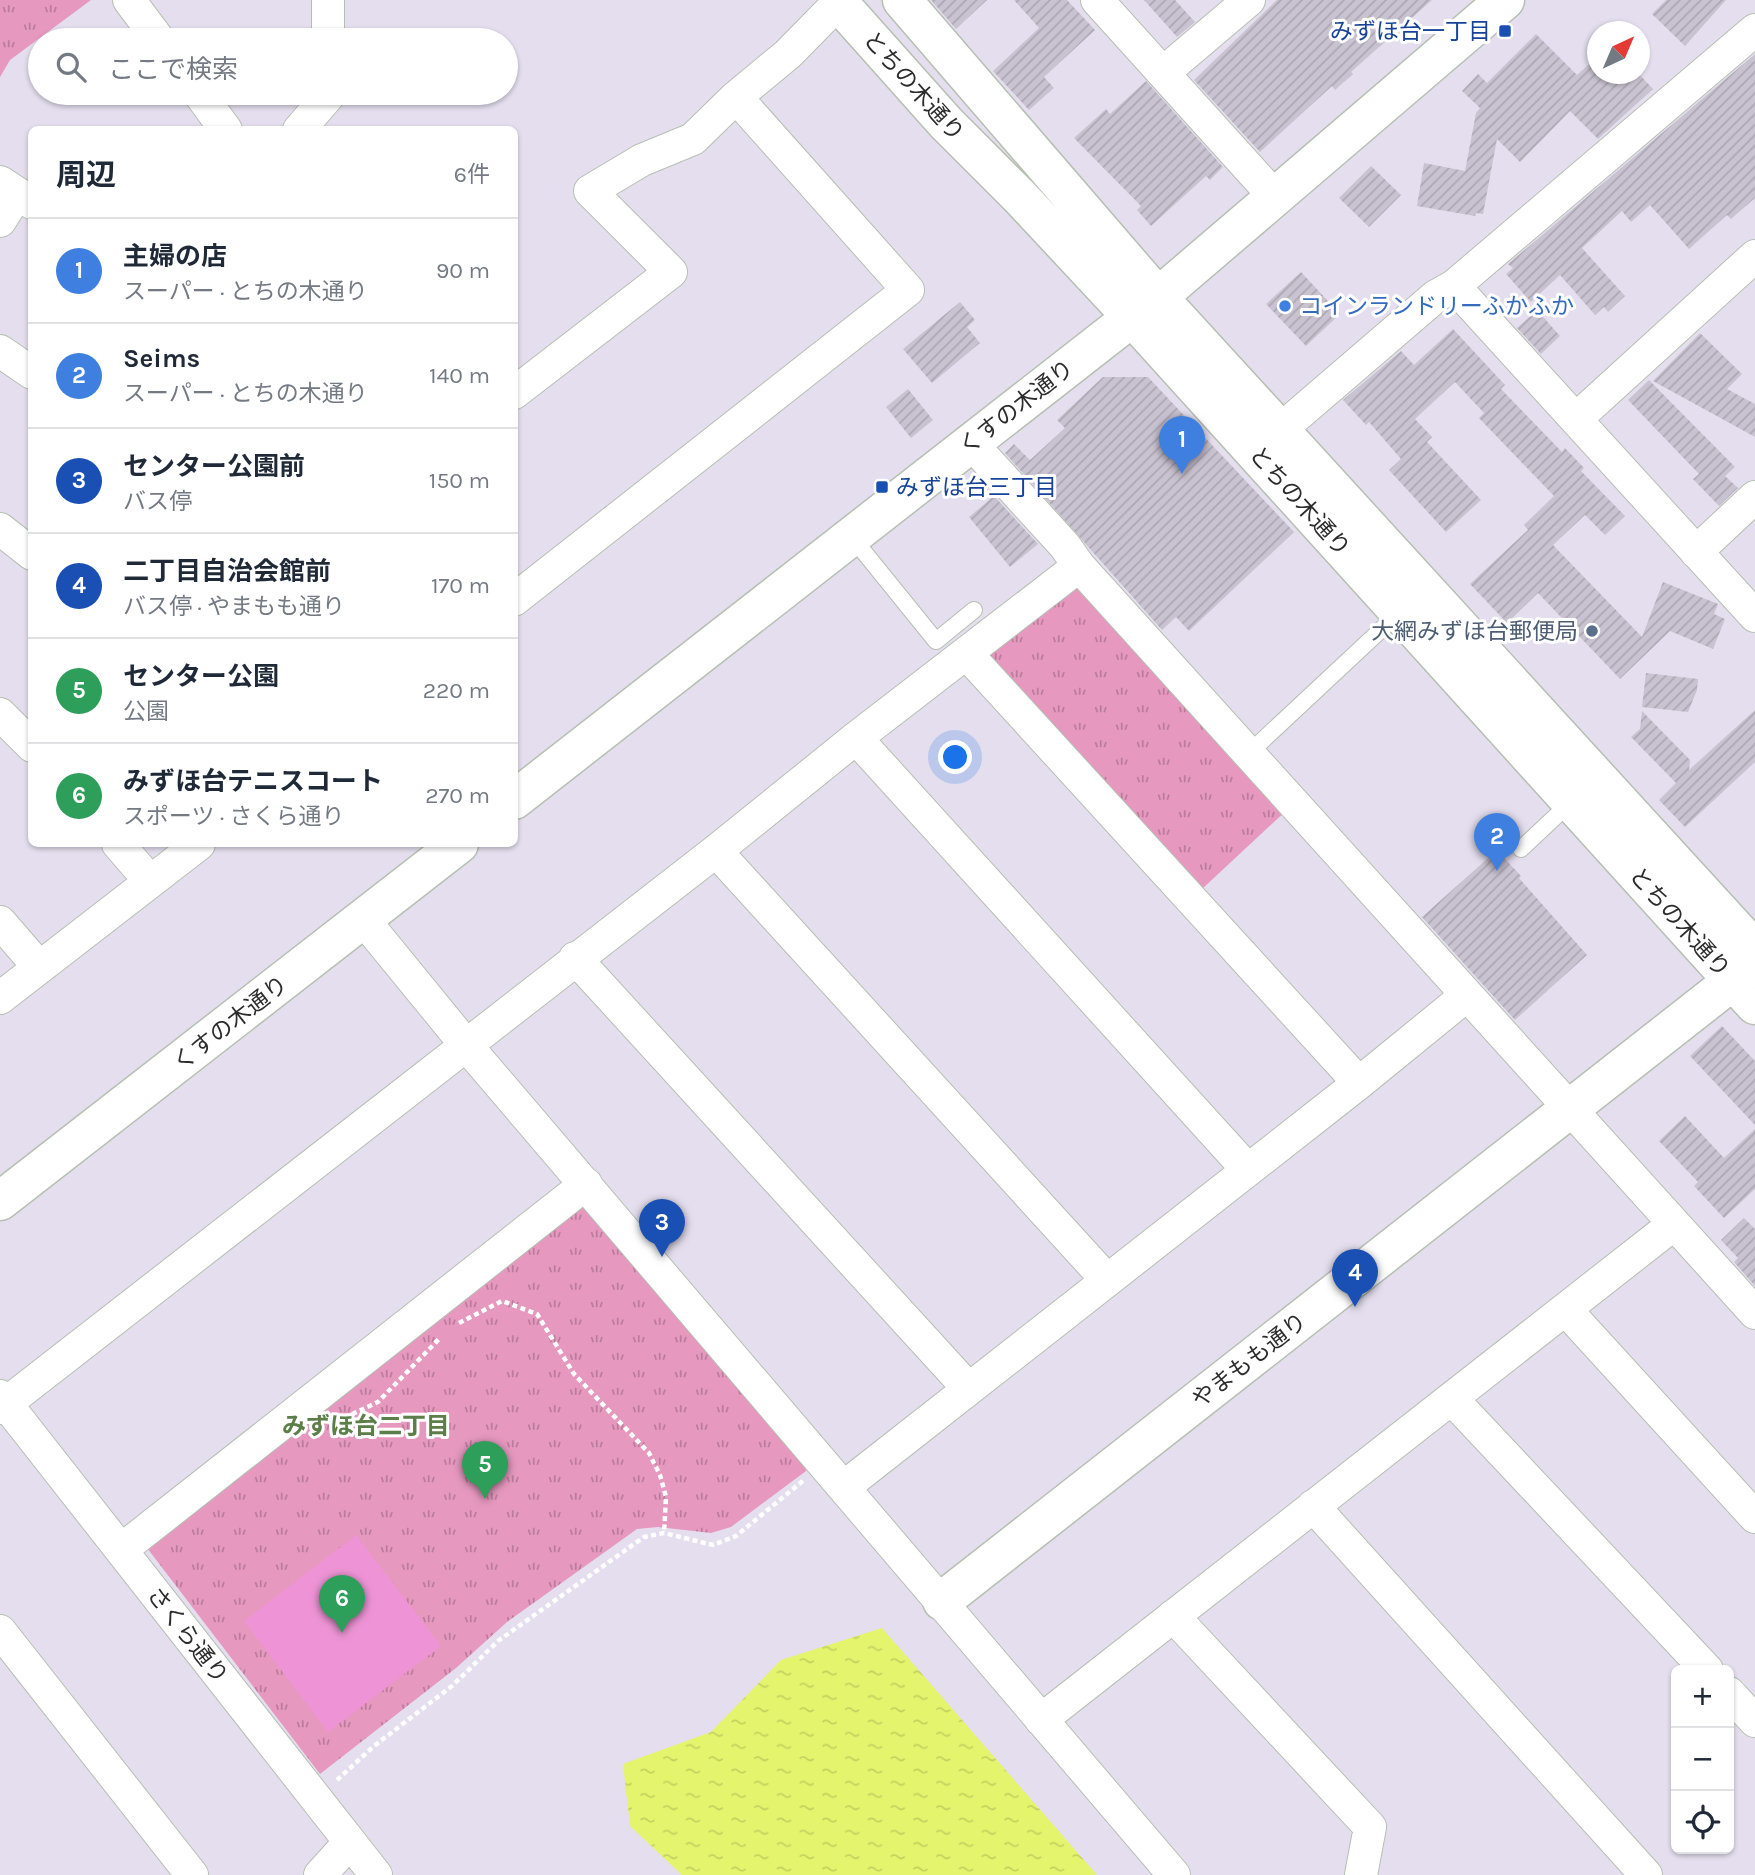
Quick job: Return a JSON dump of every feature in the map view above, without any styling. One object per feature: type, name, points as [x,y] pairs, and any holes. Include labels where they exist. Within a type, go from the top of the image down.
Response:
[{"type":"street","points":[[129,0],[150,28]]},
{"type":"street","name":"とちの木通り","points":[[902,0],[1145,307],[1400,612],[1571,802],[1748,983]]},
{"type":"street","points":[[1097,0],[1275,197]]},
{"type":"street","points":[[1163,73],[1249,0]]},
{"type":"street","name":"くすの木通り","points":[[518,797],[1145,307],[1505,0]]},
{"type":"street","points":[[518,390],[671,272],[590,191],[642,160],[693,139],[736,97],[788,54],[840,1]]},
{"type":"street","name":"とちの木通り","points":[[840,1],[946,123],[1020,197],[1280,430],[1755,950]]},
{"type":"street","points":[[326,2],[327,28]]},
{"type":"street","points":[[1280,430],[1755,30]]},
{"type":"street","points":[[518,597],[908,290],[736,97]]},
{"type":"street","points":[[208,105],[223,126]]},
{"type":"street","points":[[303,126],[321,105]]},
{"type":"street","points":[[0,221],[16,193]]},
{"type":"street","points":[[1576,419],[1755,256]]},
{"type":"street","points":[[1454,286],[1755,616]]},
{"type":"street","points":[[0,351],[28,370]]},
{"type":"street","points":[[971,443],[1065,546],[1079,566],[1755,1312]]},
{"type":"street","points":[[1696,552],[1755,497]]},
{"type":"street","points":[[0,529],[28,551]]},
{"type":"street","points":[[2,1402],[716,851],[856,738],[1079,566]]},
{"type":"street","points":[[966,653],[1359,1083]]},
{"type":"street","points":[[0,714],[28,743]]},
{"type":"street","points":[[856,738],[1248,1170]]},
{"type":"street","points":[[121,847],[150,881]]},
{"type":"street","points":[[0,998],[196,847]]},
{"type":"street","name":"くすの木通り","points":[[0,1202],[455,847]]},
{"type":"street","points":[[716,851],[1107,1280]]},
{"type":"street","points":[[363,919],[466,1045],[1174,1875]]},
{"type":"street","points":[[0,922],[39,967]]},
{"type":"street","points":[[575,958],[968,1388]]},
{"type":"street","name":"やまもも通り","points":[[942,1601],[1571,1107],[1748,983]]},
{"type":"street","points":[[834,1475],[968,1388],[1359,1083],[1467,995]]},
{"type":"street","points":[[121,1550],[586,1184]]},
{"type":"street","points":[[1041,1720],[1674,1224]]},
{"type":"street","points":[[1566,1310],[1755,1517]]},
{"type":"street","points":[[1452,1399],[1702,1665]]},
{"type":"street","name":"さくら通り","points":[[2,1402],[376,1875]]},
{"type":"street","points":[[1313,1506],[1646,1875]]},
{"type":"street","points":[[1173,1616],[1370,1827],[1361,1875]]},
{"type":"street","points":[[0,1631],[192,1875]]},
{"type":"street","points":[[1734,1698],[1755,1721]]},
{"type":"street","points":[[320,1875],[350,1842]]},
{"type":"lane","points":[[851,536],[936,641],[974,610]]},
{"type":"lane","points":[[1249,753],[1400,612]]},
{"type":"lane","points":[[1521,849],[1571,802]]},
{"type":"path","points":[[449,1328],[502,1301],[537,1314],[574,1374],[649,1453],[660,1475],[666,1497],[664,1533]]},
{"type":"path","points":[[322,1428],[378,1402],[440,1338]]},
{"type":"path","points":[[316,1799],[374,1746],[452,1686],[498,1641],[644,1537],[664,1533],[713,1545],[736,1536],[834,1475]]},
{"type":"green space","points":[[0,0],[91,0],[53,28],[28,28],[28,47],[10,60],[0,77]]},
{"type":"green space","points":[[1083,581],[1289,808],[1202,889],[987,654]]},
{"type":"green space","points":[[576,1203],[591,1205],[804,1455],[806,1471],[731,1527],[711,1533],[658,1527],[637,1529],[507,1622],[456,1668],[320,1774],[144,1544]]},
{"type":"shaded area","points":[[356,1535],[441,1646],[328,1732],[244,1621]]},
{"type":"water","points":[[882,1628],[1097,1875],[682,1875],[630,1826],[623,1764],[711,1732],[781,1660]]},
{"type":"building","points":[[931,0],[987,0],[956,29]]},
{"type":"building","points":[[1014,0],[1067,0],[1095,30],[1044,77],[1054,88],[1029,110],[993,71],[1039,28]]},
{"type":"building","points":[[1144,0],[1175,0],[1195,22],[1177,37]]},
{"type":"building","points":[[1277,0],[1432,0],[1351,72],[1353,74],[1335,90],[1332,86],[1260,152],[1194,80]]},
{"type":"building","points":[[1666,0],[1726,0],[1685,46],[1652,14]]},
{"type":"building","points":[[1536,34],[1577,75],[1587,66],[1587,84],[1648,84],[1653,89],[1598,139],[1570,111],[1520,162],[1497,139],[1483,214],[1476,213],[1475,216],[1417,206],[1424,163],[1465,171],[1476,113],[1480,108],[1462,91],[1478,74],[1487,83]]},
{"type":"building","points":[[1755,54],[1755,198],[1731,219],[1727,215],[1689,249],[1650,205],[1631,222],[1622,211],[1582,248],[1625,296],[1608,312],[1604,307],[1595,315],[1560,275],[1531,302],[1506,274],[1513,268],[1508,264]]},
{"type":"building","points":[[1146,81],[1223,167],[1210,180],[1206,176],[1151,226],[1137,210],[1141,206],[1074,138],[1106,109],[1110,114]]},
{"type":"building","points":[[1371,166],[1401,195],[1369,227],[1339,198]]},
{"type":"building","points":[[1301,272],[1340,314],[1306,346],[1266,304]]},
{"type":"building","points":[[960,302],[975,320],[967,327],[980,343],[932,383],[903,349]]},
{"type":"building","points":[[1537,310],[1560,336],[1541,354],[1517,328]]},
{"type":"building","points":[[1453,329],[1505,385],[1501,389],[1562,452],[1565,448],[1584,468],[1581,471],[1625,516],[1605,535],[1585,515],[1553,545],[1642,637],[1663,582],[1718,604],[1714,614],[1725,619],[1713,649],[1670,631],[1620,679],[1538,593],[1507,623],[1470,584],[1528,530],[1524,525],[1554,496],[1479,418],[1484,413],[1455,382],[1415,419],[1432,437],[1427,442],[1481,500],[1446,532],[1389,470],[1401,459],[1369,422],[1366,425],[1343,400],[1401,351],[1414,365]]},
{"type":"building","points":[[1700,333],[1742,374],[1727,389],[1755,404],[1755,437],[1653,381]]},
{"type":"building","points":[[1103,377],[1148,377],[1294,532],[1189,631],[1176,617],[1162,630],[1005,453],[1014,444],[1030,460],[1065,428],[1057,420]]},
{"type":"building","points":[[1649,380],[1735,467],[1725,476],[1738,488],[1719,506],[1693,479],[1699,474],[1628,400]]},
{"type":"building","points":[[908,389],[933,420],[911,438],[886,407]]},
{"type":"building","points":[[994,496],[1038,544],[1010,567],[969,517]]},
{"type":"building","points":[[1646,673],[1698,679],[1697,690],[1688,712],[1642,707]]},
{"type":"building","points":[[1755,710],[1755,762],[1685,827],[1659,800],[1676,783],[1631,737],[1640,729],[1642,711],[1690,760],[1689,770]]},
{"type":"building","points":[[1497,850],[1587,955],[1515,1020],[1422,917]]},
{"type":"building","points":[[1722,1026],[1755,1061],[1755,1125],[1690,1056]]},
{"type":"building","points":[[1685,1116],[1724,1158],[1755,1129],[1755,1189],[1724,1218],[1694,1186],[1698,1182],[1659,1141]]},
{"type":"building","points":[[1744,1218],[1755,1229],[1755,1286],[1734,1262],[1738,1258],[1721,1240]]},
{"type":"place","name":"みずほ台一丁目","points":[[1505,31]]},
{"type":"place","name":"コインランドリーふかふか","points":[[1285,306]]},
{"type":"place","name":"主婦の店","points":[[1182,474]]},
{"type":"place","name":"みずほ台三丁目","points":[[882,487]]},
{"type":"place","name":"大網みずほ台郵便局","points":[[1592,631]]},
{"type":"place","name":"Seims","points":[[1497,871]]},
{"type":"place","name":"センター公園前","points":[[662,1257]]},
{"type":"place","name":"二丁目自治会館前","points":[[1355,1307]]},
{"type":"place","name":"センター公園","points":[[485,1499]]},
{"type":"place","name":"みずほ台テニスコート","points":[[342,1633]]},
{"type":"district","name":"みずほ台二丁目","points":[[366,1426]]}]
